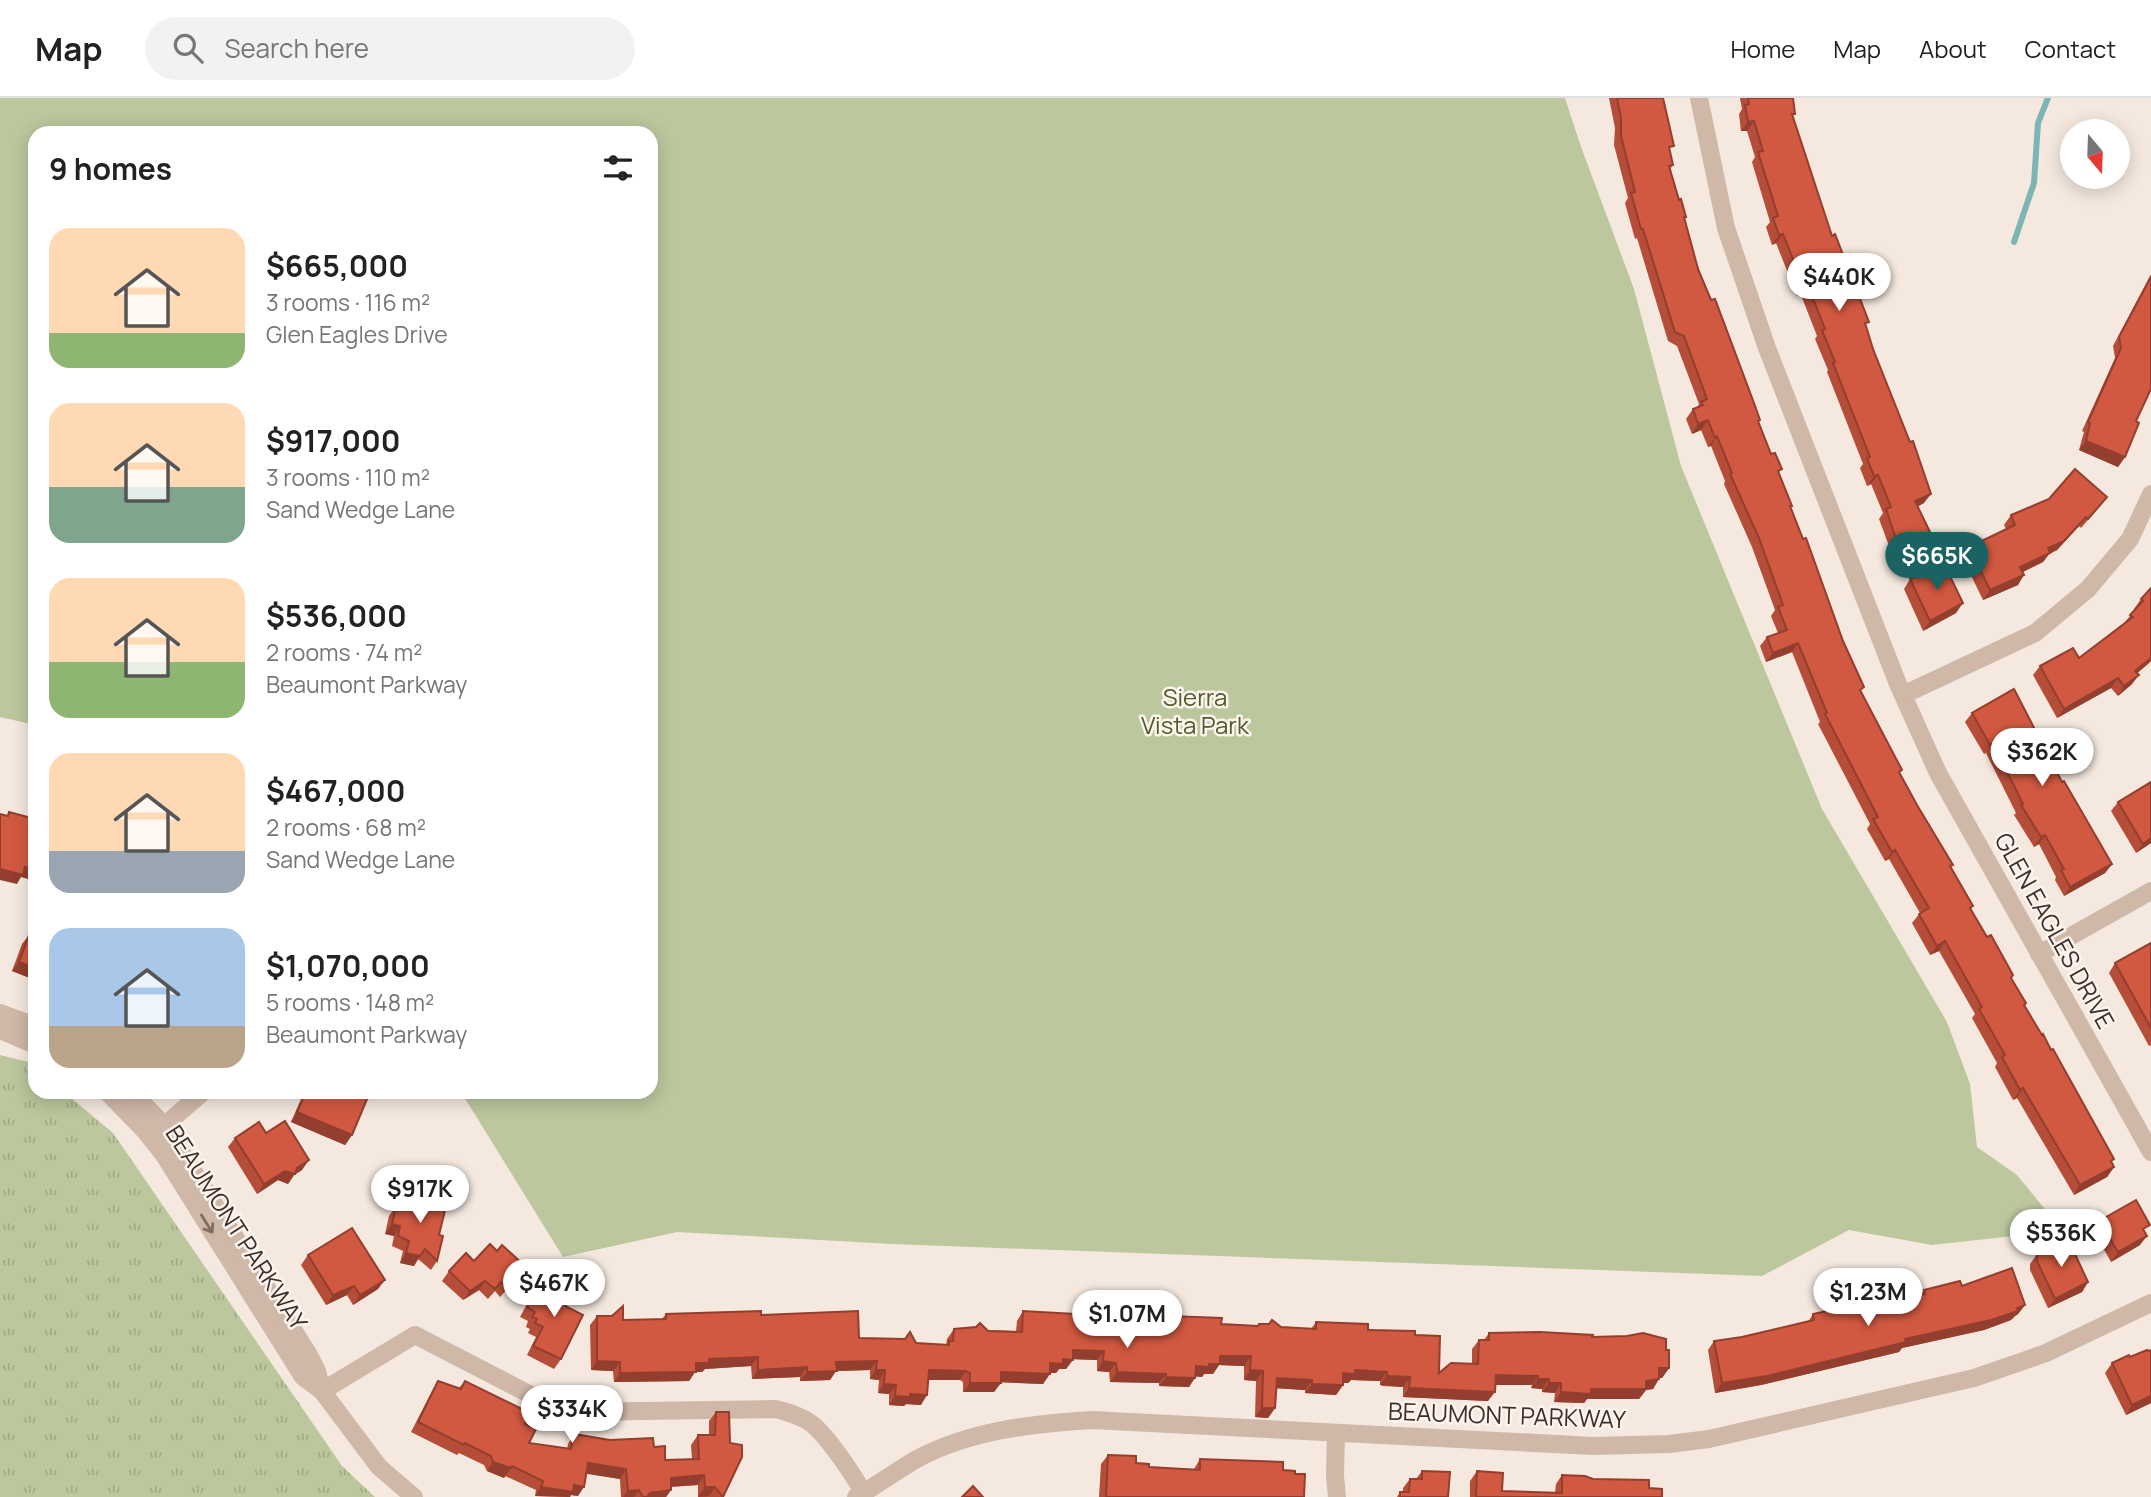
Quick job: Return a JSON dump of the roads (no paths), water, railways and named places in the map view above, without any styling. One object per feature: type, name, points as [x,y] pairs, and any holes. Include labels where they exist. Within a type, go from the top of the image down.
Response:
[{"type":"street","name":"GLEN EAGLES DRIVE","points":[[1699,98],[1726,228],[1763,335],[1903,695],[1938,773],[2151,1152]]},
{"type":"street","points":[[1903,695],[2035,633],[2088,589],[2130,539],[2151,494]]},
{"type":"street","points":[[2039,954],[2151,891]]},
{"type":"street","points":[[0,1013],[28,1023]]},
{"type":"street","points":[[0,1030],[28,1042]]},
{"type":"street","name":"BEAUMONT PARKWAY","points":[[115,1099],[157,1132]]},
{"type":"street","name":"BEAUMONT PARKWAY","points":[[136,1099],[157,1132],[183,1185],[303,1377],[322,1391],[379,1467],[414,1497]]},
{"type":"street","points":[[157,1132],[195,1099]]},
{"type":"street","name":"BEAUMONT PARKWAY","points":[[862,1496],[916,1460],[942,1447],[978,1435],[1016,1427],[1092,1420],[1594,1446],[1669,1444],[1709,1439],[1974,1378],[2046,1353],[2151,1303]]},
{"type":"street","points":[[322,1391],[415,1335],[554,1407],[573,1412],[776,1409],[794,1414],[812,1424],[825,1438],[862,1496]]},
{"type":"street","points":[[1336,1434],[1337,1497]]},
{"type":"waterway","points":[[2014,242],[2034,183],[2038,123],[2048,98]]},
{"type":"park label","name":"Sierra Vista Park","points":[[1195,712]]}]
